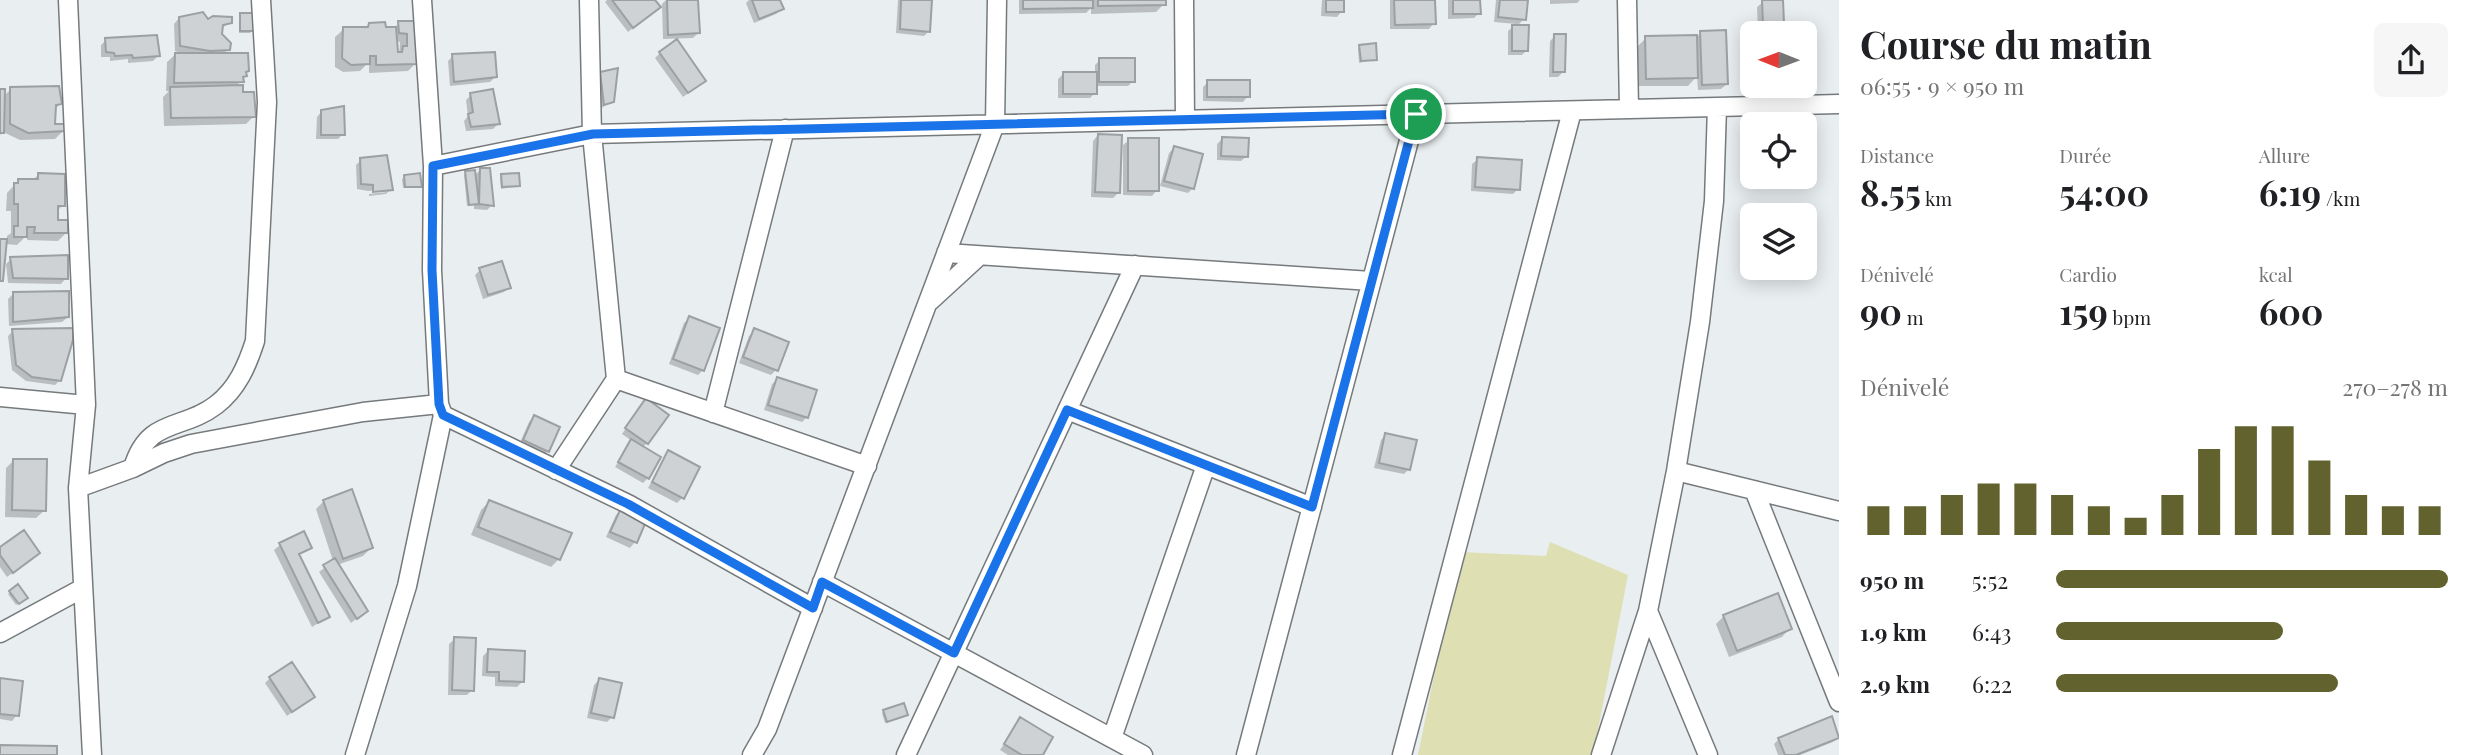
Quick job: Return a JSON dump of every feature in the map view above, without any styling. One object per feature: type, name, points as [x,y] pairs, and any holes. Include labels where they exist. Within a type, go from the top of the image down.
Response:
[{"type":"street","points":[[68,0],[86,405],[78,488],[92,755]]},
{"type":"street","points":[[133,468],[148,437],[215,406],[233,388],[246,368],[255,341],[267,102],[261,0]]},
{"type":"street","points":[[355,755],[407,586],[441,410],[432,270],[433,166],[422,0]]},
{"type":"street","points":[[556,470],[616,379],[593,134],[589,0]]},
{"type":"street","points":[[752,755],[767,729],[995,124],[997,0]]},
{"type":"street","points":[[1184,0],[1185,120]]},
{"type":"street","points":[[1627,0],[1629,109]]},
{"type":"street","points":[[433,166],[593,134],[1839,104]]},
{"type":"street","points":[[1601,755],[1648,611],[1676,471],[1700,322],[1714,201],[1717,107]]},
{"type":"street","points":[[1402,755],[1572,110]]},
{"type":"street","points":[[1246,755],[1416,114]]},
{"type":"street","points":[[713,413],[785,129]]},
{"type":"street","points":[[946,253],[1371,281]]},
{"type":"street","points":[[927,303],[979,256]]},
{"type":"street","points":[[906,755],[1135,265]]},
{"type":"street","points":[[616,379],[867,466]]},
{"type":"street","points":[[3,392],[86,405]]},
{"type":"street","points":[[78,488],[191,444],[363,412],[441,410],[628,504],[813,608]]},
{"type":"street","points":[[1067,410],[1312,507]]},
{"type":"street","points":[[191,444],[205,411]]},
{"type":"street","points":[[1112,738],[1206,465]]},
{"type":"street","points":[[1676,471],[1839,511]]},
{"type":"street","points":[[1754,490],[1839,702]]},
{"type":"street","points":[[822,582],[1143,755]]},
{"type":"street","points":[[0,633],[83,588]]},
{"type":"street","points":[[1648,611],[1708,755]]},
{"type":"green space","points":[[1550,542],[1628,575],[1593,755],[1418,755],[1459,552],[1546,556]]},
{"type":"building","points":[[612,0],[655,0],[661,7],[633,28]]},
{"type":"building","points":[[667,0],[698,0],[700,33],[668,35]]},
{"type":"building","points":[[752,0],[780,0],[784,9],[759,19]]},
{"type":"building","points":[[901,0],[932,0],[930,32],[900,29]]},
{"type":"building","points":[[1023,0],[1093,0],[1093,8],[1023,9]]},
{"type":"building","points":[[1098,0],[1166,0],[1166,5],[1098,6]]},
{"type":"building","points":[[1326,0],[1344,0],[1344,12],[1326,12]]},
{"type":"building","points":[[1394,0],[1435,0],[1436,24],[1395,25]]},
{"type":"building","points":[[1453,0],[1480,0],[1481,14],[1453,14]]},
{"type":"building","points":[[1500,0],[1528,0],[1526,20],[1498,17]]},
{"type":"building","points":[[1762,0],[1783,0],[1784,21],[1763,21]]},
{"type":"building","points":[[203,12],[208,19],[213,16],[232,17],[232,23],[223,25],[222,34],[231,43],[230,50],[210,51],[180,46],[179,17]]},
{"type":"building","points":[[240,13],[254,13],[254,31],[240,31]]},
{"type":"building","points":[[398,21],[415,21],[417,64],[376,65],[376,56],[370,56],[370,64],[351,65],[342,58],[343,27],[368,27],[369,23],[385,22],[386,27],[396,27],[398,52],[402,52],[403,46],[407,46],[407,34],[399,33]]},
{"type":"building","points":[[1512,25],[1529,25],[1528,51],[1512,51]]},
{"type":"building","points":[[1726,30],[1728,84],[1702,85],[1700,31]]},
{"type":"building","points":[[1554,34],[1566,34],[1565,72],[1553,72]]},
{"type":"building","points":[[157,35],[160,56],[133,58],[132,55],[115,56],[114,53],[106,52],[105,38]]},
{"type":"building","points":[[1697,35],[1698,78],[1646,79],[1645,36]]},
{"type":"building","points":[[677,39],[706,81],[688,93],[659,52]]},
{"type":"building","points":[[1376,43],[1377,60],[1361,61],[1359,45]]},
{"type":"building","points":[[495,52],[497,77],[454,82],[452,54]]},
{"type":"building","points":[[175,53],[248,53],[249,71],[246,72],[247,76],[243,77],[244,82],[174,83]]},
{"type":"building","points":[[1099,58],[1135,58],[1135,82],[1099,82]]},
{"type":"building","points":[[618,68],[614,102],[604,105],[600,72]]},
{"type":"building","points":[[1063,72],[1097,72],[1097,94],[1063,94]]},
{"type":"building","points":[[1207,80],[1250,80],[1250,97],[1207,97]]},
{"type":"building","points":[[243,85],[243,92],[254,92],[256,117],[171,118],[170,87]]},
{"type":"building","points":[[59,86],[62,104],[56,105],[55,124],[65,124],[65,131],[28,133],[10,124],[10,87]]},
{"type":"building","points":[[0,89],[5,89],[4,133],[0,133]]},
{"type":"building","points":[[493,89],[500,124],[471,127],[468,114],[473,112],[470,93]]},
{"type":"building","points":[[344,106],[345,135],[321,135],[321,110]]},
{"type":"building","points":[[1098,134],[1122,135],[1120,193],[1095,192]]},
{"type":"building","points":[[1222,137],[1249,138],[1248,157],[1221,156]]},
{"type":"building","points":[[1128,138],[1159,138],[1159,191],[1128,191]]},
{"type":"building","points":[[1174,146],[1203,154],[1194,189],[1164,181]]},
{"type":"building","points":[[387,155],[393,190],[373,192],[373,185],[361,184],[360,158]]},
{"type":"building","points":[[1477,157],[1522,160],[1520,190],[1475,187]]},
{"type":"building","points":[[480,168],[490,168],[494,206],[479,204]]},
{"type":"building","points":[[475,170],[479,204],[469,205],[465,171]]},
{"type":"building","points":[[38,173],[65,174],[65,206],[58,206],[58,220],[68,220],[68,233],[34,233],[35,227],[27,227],[27,237],[14,237],[14,226],[18,226],[18,204],[14,204],[14,183],[18,183],[18,179],[38,179]]},
{"type":"building","points":[[420,173],[422,187],[405,187],[404,175]]},
{"type":"building","points":[[519,173],[520,186],[502,187],[501,174]]},
{"type":"building","points":[[0,239],[7,239],[3,281],[0,281]]},
{"type":"building","points":[[68,255],[68,279],[13,278],[10,257]]},
{"type":"building","points":[[502,261],[511,288],[488,295],[479,268]]},
{"type":"building","points":[[69,291],[69,317],[13,322],[13,292]]},
{"type":"building","points":[[689,316],[720,328],[704,371],[673,359]]},
{"type":"building","points":[[73,328],[73,340],[61,381],[32,377],[16,365],[12,329]]},
{"type":"building","points":[[754,328],[789,342],[778,371],[743,357]]},
{"type":"building","points":[[777,377],[817,390],[808,418],[768,405]]},
{"type":"building","points":[[646,398],[669,415],[648,444],[625,428]]},
{"type":"building","points":[[534,415],[560,427],[549,452],[523,440]]},
{"type":"building","points":[[1385,433],[1417,440],[1410,470],[1379,463]]},
{"type":"building","points":[[631,439],[661,457],[649,479],[618,462]]},
{"type":"building","points":[[668,450],[700,467],[684,499],[652,482]]},
{"type":"building","points":[[13,459],[47,459],[46,511],[12,510]]},
{"type":"building","points":[[352,489],[373,548],[343,559],[323,500]]},
{"type":"building","points":[[489,500],[572,533],[560,560],[478,527]]},
{"type":"building","points":[[621,508],[647,519],[637,543],[610,532]]},
{"type":"building","points":[[24,530],[40,553],[13,573],[0,555],[0,547]]},
{"type":"building","points":[[304,531],[312,548],[299,554],[330,617],[318,623],[279,543]]},
{"type":"building","points":[[335,558],[368,611],[357,619],[323,565]]},
{"type":"building","points":[[18,584],[28,598],[19,604],[9,591]]},
{"type":"building","points":[[1778,593],[1792,629],[1737,651],[1723,615]]},
{"type":"building","points":[[454,637],[476,638],[474,691],[452,690]]},
{"type":"building","points":[[488,649],[525,651],[524,682],[499,681],[499,672],[487,672]]},
{"type":"building","points":[[292,662],[315,697],[292,712],[269,677]]},
{"type":"building","points":[[0,678],[23,681],[19,716],[0,714]]},
{"type":"building","points":[[599,678],[622,683],[614,718],[591,713]]},
{"type":"building","points":[[904,703],[908,715],[887,722],[883,710]]},
{"type":"building","points":[[1832,716],[1839,738],[1796,755],[1785,755],[1778,738]]},
{"type":"building","points":[[1020,717],[1053,737],[1043,755],[1022,755],[1004,744]]},
{"type":"building","points":[[0,745],[57,746],[57,755],[0,755]]},
{"type":"route","points":[[1416,114],[1312,507],[1067,410],[954,653],[822,582],[813,608],[628,504],[443,415],[439,404],[432,270],[433,166],[593,134],[1416,114]]}]
